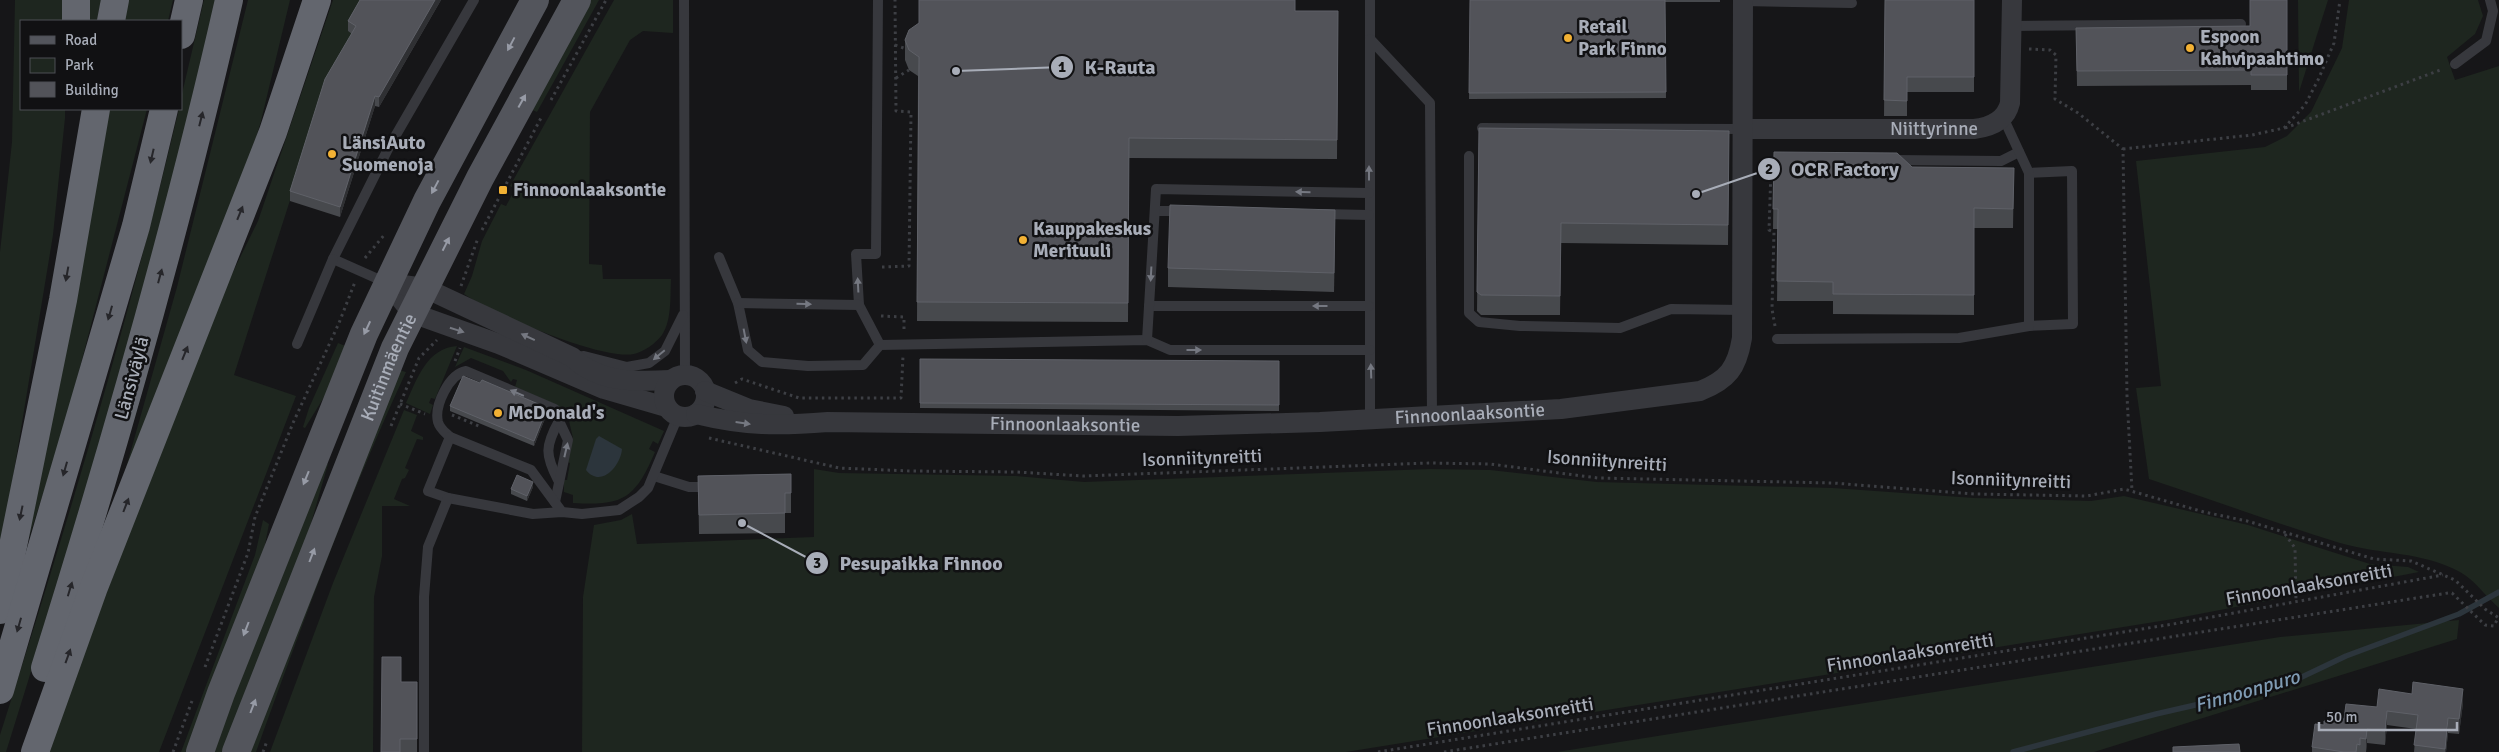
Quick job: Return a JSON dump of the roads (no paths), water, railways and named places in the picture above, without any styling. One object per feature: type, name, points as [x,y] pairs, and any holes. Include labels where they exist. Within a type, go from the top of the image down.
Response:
[{"type":"highway","points":[[76,0],[76,20]]},
{"type":"highway","points":[[111,20],[115,0]]},
{"type":"highway","points":[[182,31],[190,0]]},
{"type":"highway","name":"Länsiväylä","points":[[19,752],[125,406],[171,237],[229,0]]},
{"type":"highway","points":[[273,132],[298,0]]},
{"type":"highway","points":[[35,752],[94,587],[273,132],[317,0]]},
{"type":"highway","points":[[76,110],[76,226]]},
{"type":"highway","points":[[0,610],[34,448],[96,110]]},
{"type":"highway","name":"Länsiväylä","points":[[0,690],[136,226],[164,110]]},
{"type":"main road","name":"Kuitinmäentie","points":[[200,752],[364,334],[427,201],[535,0]]},
{"type":"main road","name":"Kuitinmäentie","points":[[236,752],[322,530],[412,313],[480,178],[578,0]]},
{"type":"street","name":"Niittyrinne","points":[[1743,129],[1974,129],[1990,126],[2003,117],[2010,103],[2012,0]]},
{"type":"street","name":"Finnoonlaaksontie","points":[[412,313],[499,344],[604,389],[680,412],[739,423],[775,426],[828,422],[1178,426],[1432,418],[1561,409],[1700,391],[1716,384],[1736,366],[1742,338],[1743,1]]},
{"type":"street","points":[[388,283],[424,288],[572,357],[588,369],[617,380],[678,377],[699,380],[705,391],[704,404],[680,412],[663,393],[678,377]]},
{"type":"street","points":[[388,283],[412,313]]},
{"type":"street","name":"Finnoonlaaksontie","points":[[705,391],[749,409],[828,422]]},
{"type":"lane","points":[[297,344],[333,259],[389,147],[474,0]]},
{"type":"lane","points":[[678,377],[683,314],[684,0]]},
{"type":"lane","points":[[878,0],[876,254],[856,254],[859,305],[880,345]]},
{"type":"lane","points":[[1370,0],[1370,419]]},
{"type":"lane","points":[[2455,64],[2486,41],[2493,11],[2490,0]]},
{"type":"lane","points":[[1743,1],[1852,3]]},
{"type":"lane","points":[[2012,26],[2240,24]]},
{"type":"lane","points":[[1370,39],[1430,103],[1432,418]]},
{"type":"lane","points":[[2003,117],[2029,173],[2028,326]]},
{"type":"lane","points":[[1482,128],[1743,129]]},
{"type":"lane","points":[[1877,160],[2001,161],[2019,152]]},
{"type":"lane","points":[[1469,156],[1469,313],[1479,322],[1520,326],[1620,328],[1671,308],[1743,310]]},
{"type":"lane","points":[[1777,339],[1959,338],[2028,326],[2073,324],[2072,171],[2029,173]]},
{"type":"lane","points":[[1147,340],[1156,189],[1369,193]]},
{"type":"lane","points":[[1155,211],[1194,212]]},
{"type":"lane","points":[[1311,214],[1369,215]]},
{"type":"lane","points":[[720,257],[738,303],[748,350],[762,362],[808,366],[862,365],[880,345],[1147,340],[1170,350],[1370,350]]},
{"type":"lane","points":[[333,259],[388,283]]},
{"type":"lane","points":[[738,303],[859,305]]},
{"type":"lane","points":[[1149,306],[1369,306]]},
{"type":"lane","points":[[572,357],[584,356],[627,367],[649,363],[665,351],[683,314]]},
{"type":"lane","points":[[555,502],[558,480],[568,440],[555,408],[466,371],[461,372],[452,380],[437,410],[440,428],[450,437],[531,470],[562,512]]},
{"type":"lane","points":[[450,437],[428,491],[448,498],[533,514],[562,512],[604,513],[619,510],[639,497],[654,476],[680,412]]},
{"type":"lane","points":[[558,480],[547,454],[553,432],[560,421]]},
{"type":"lane","points":[[654,476],[689,487],[718,486]]},
{"type":"lane","points":[[424,752],[424,597],[428,547],[448,498]]},
{"type":"waterway","name":"Finnoonpuro","points":[[2013,752],[2156,714],[2287,684],[2346,656],[2459,614],[2499,592]]},
{"type":"place","name":"Retail Park Finno","points":[[1568,38]]},
{"type":"place","name":"Espoon Kahvipaahtimo","points":[[2190,48]]},
{"type":"place","name":"K-Rauta","points":[[956,71]]},
{"type":"place","name":"LänsiAuto Suomenoja","points":[[332,154]]},
{"type":"place","name":"Finnoonlaaksontie","points":[[503,190]]},
{"type":"place","name":"OCR Factory","points":[[1696,194]]},
{"type":"place","name":"Kauppakeskus Merituuli","points":[[1023,240]]},
{"type":"place","name":"McDonald's","points":[[498,413]]},
{"type":"place","name":"Pesupaikka Finnoo","points":[[742,523]]}]
